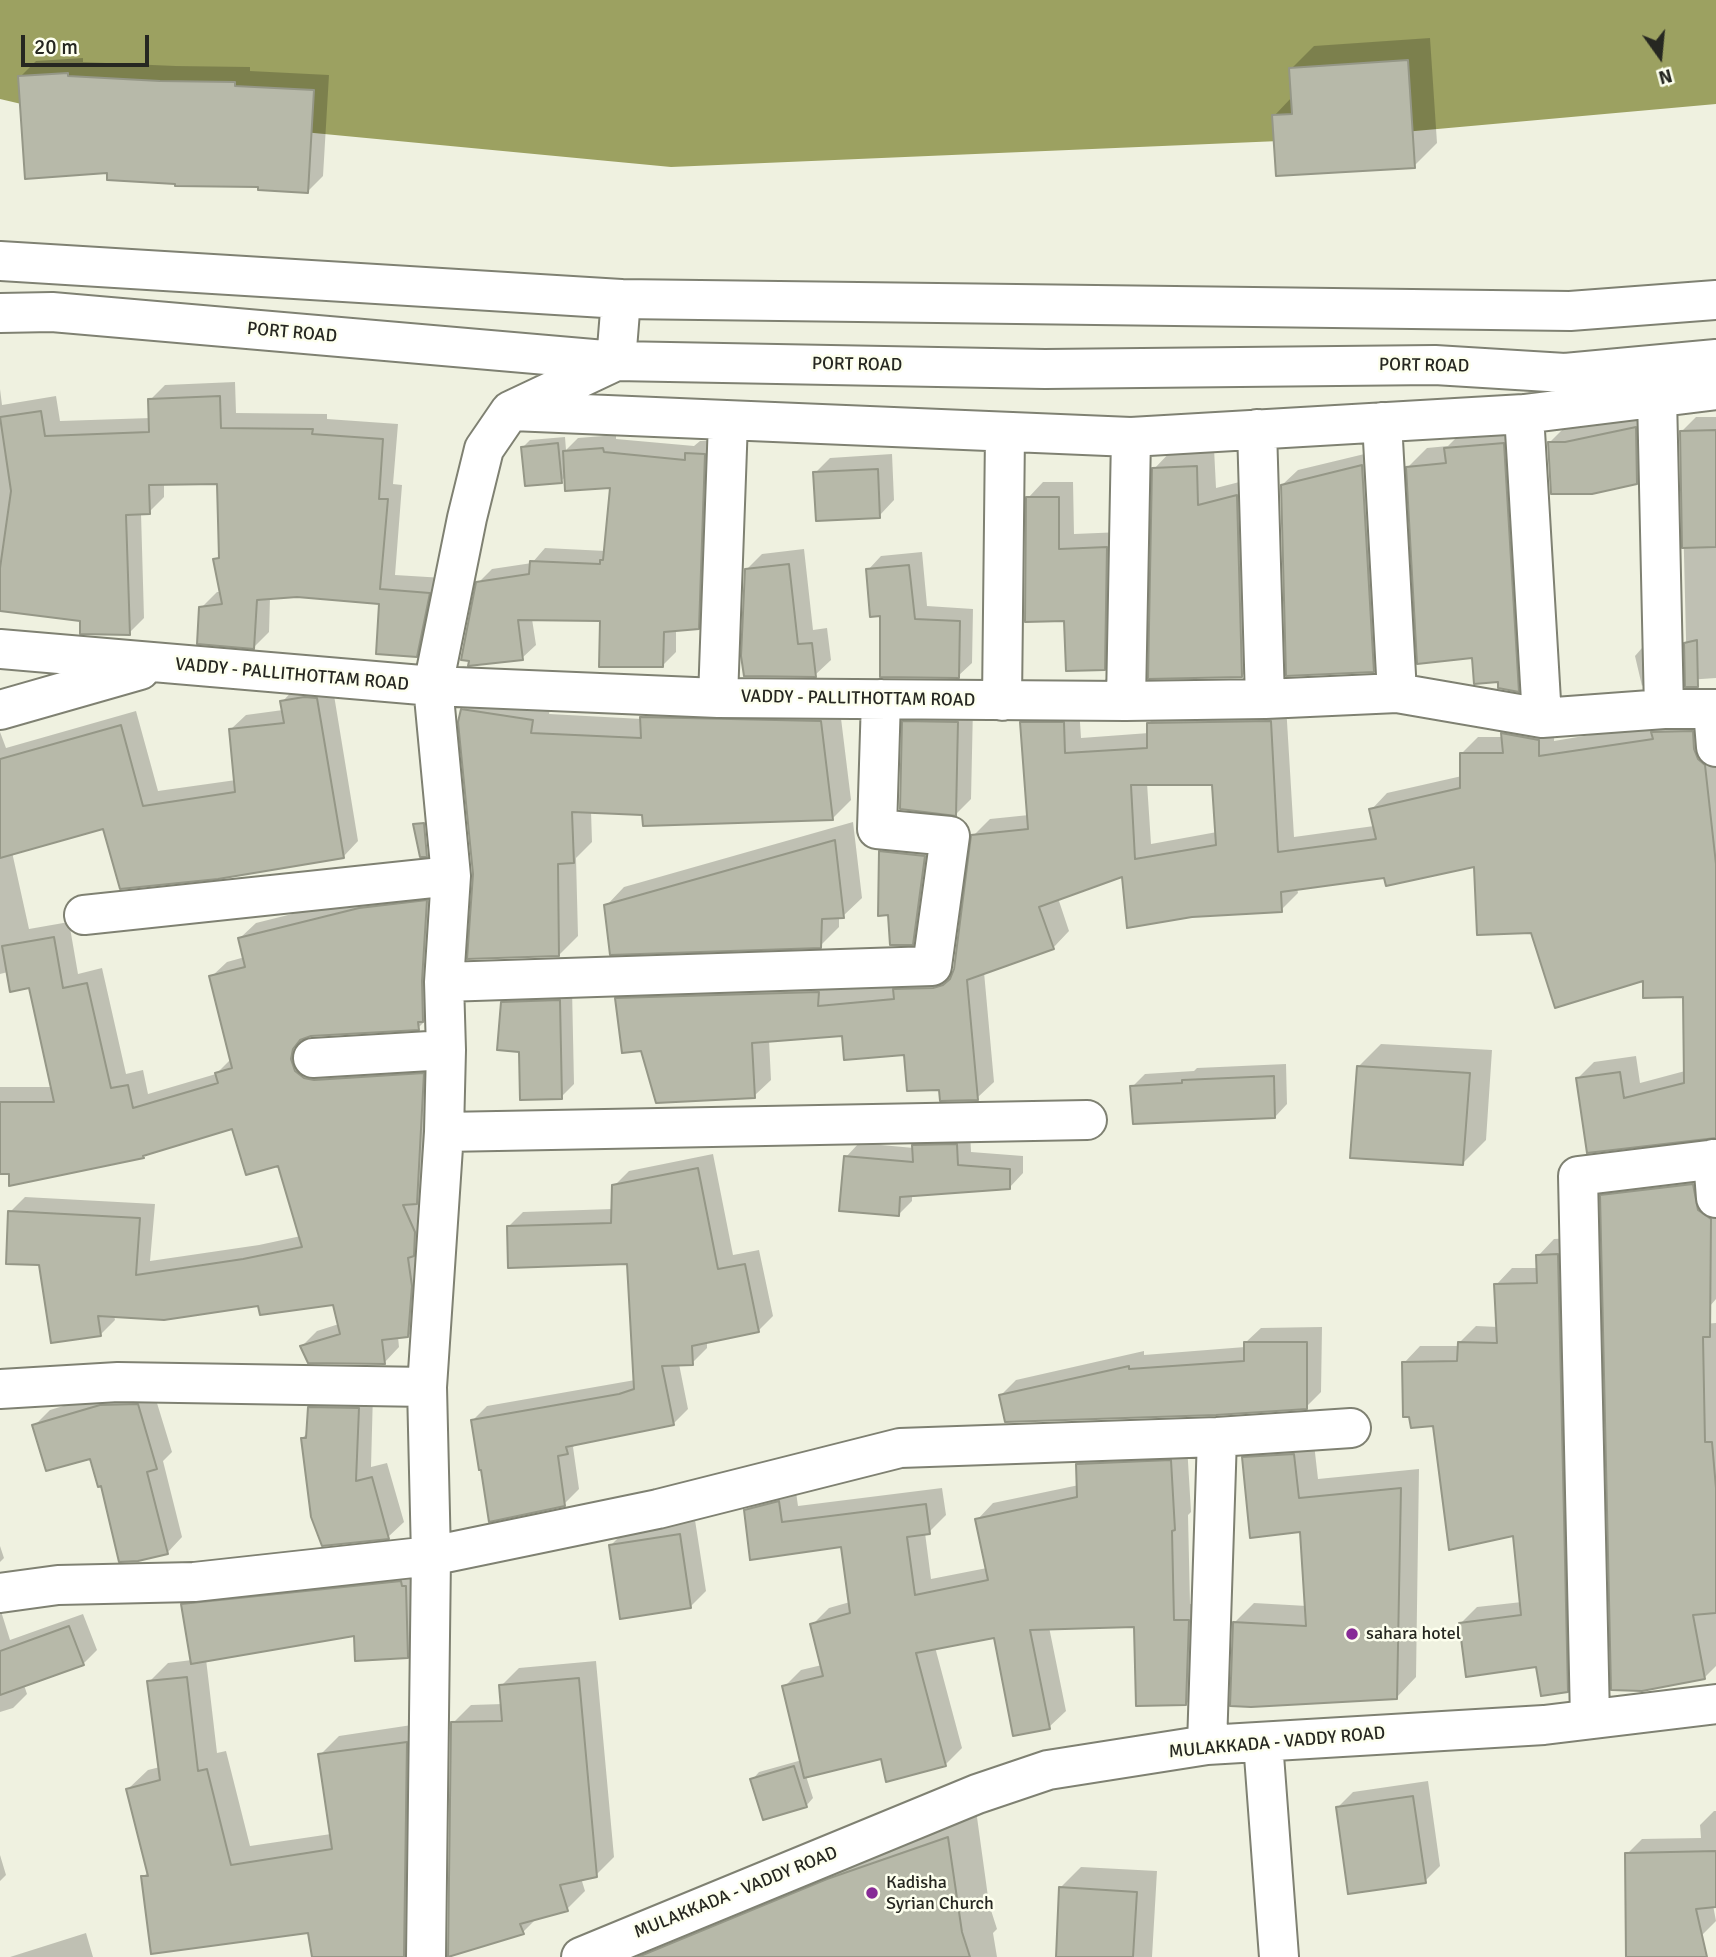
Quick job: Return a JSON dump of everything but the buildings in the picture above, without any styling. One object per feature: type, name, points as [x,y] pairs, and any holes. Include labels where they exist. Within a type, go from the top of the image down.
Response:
[{"type":"street","points":[[0,261],[621,299],[1570,311],[1716,300]]},
{"type":"street","points":[[426,1957],[431,1556],[426,1387],[444,1132],[444,982],[451,876],[433,686],[467,518],[484,449],[510,411],[615,361],[621,299]]},
{"type":"street","name":"PORT ROAD","points":[[0,313],[52,312],[615,361],[1045,369],[1435,365],[1565,373],[1716,359]]},
{"type":"street","points":[[510,411],[1131,437],[1524,414],[1716,390]]},
{"type":"street","points":[[1657,397],[1664,709]]},
{"type":"street","points":[[1524,414],[1542,718]]},
{"type":"street","points":[[718,698],[728,421]]},
{"type":"street","points":[[1382,422],[1397,693]]},
{"type":"street","points":[[1257,429],[1265,699]]},
{"type":"street","points":[[1002,701],[1005,433]]},
{"type":"street","points":[[1126,701],[1131,437]]},
{"type":"street","name":"VADDY - PALLITHOTTAM ROAD","points":[[0,649],[433,686],[718,698],[1002,701],[1265,699],[1397,693],[1542,718],[1664,709],[1715,722]]},
{"type":"street","points":[[0,710],[162,664]]},
{"type":"street","points":[[444,982],[932,966],[950,836],[877,830],[881,699]]},
{"type":"street","points":[[84,915],[451,876]]},
{"type":"street","points":[[313,1058],[446,1051]]},
{"type":"street","points":[[444,1132],[1087,1120]]},
{"type":"street","points":[[1590,1719],[1578,1176],[1715,1159],[1716,1198]]},
{"type":"street","points":[[0,1390],[118,1382],[426,1387]]},
{"type":"street","points":[[0,1594],[58,1585],[194,1582],[431,1556],[658,1509],[900,1448],[1217,1437],[1351,1428]]},
{"type":"street","points":[[1207,1745],[1217,1437]]},
{"type":"street","name":"MULAKKADA - VADDY ROAD","points":[[581,1957],[977,1794],[1048,1770],[1207,1745],[1544,1725],[1716,1704]]},
{"type":"street","points":[[1263,1742],[1279,1957]]},
{"type":"shaded area","points":[[0,0],[1716,0],[1716,104],[1326,139],[671,167],[30,106],[0,99]]},
{"type":"place","name":"sahara hotel","points":[[1352,1634]]},
{"type":"place","name":"Kadisha Syrian Church","points":[[872,1893]]}]
